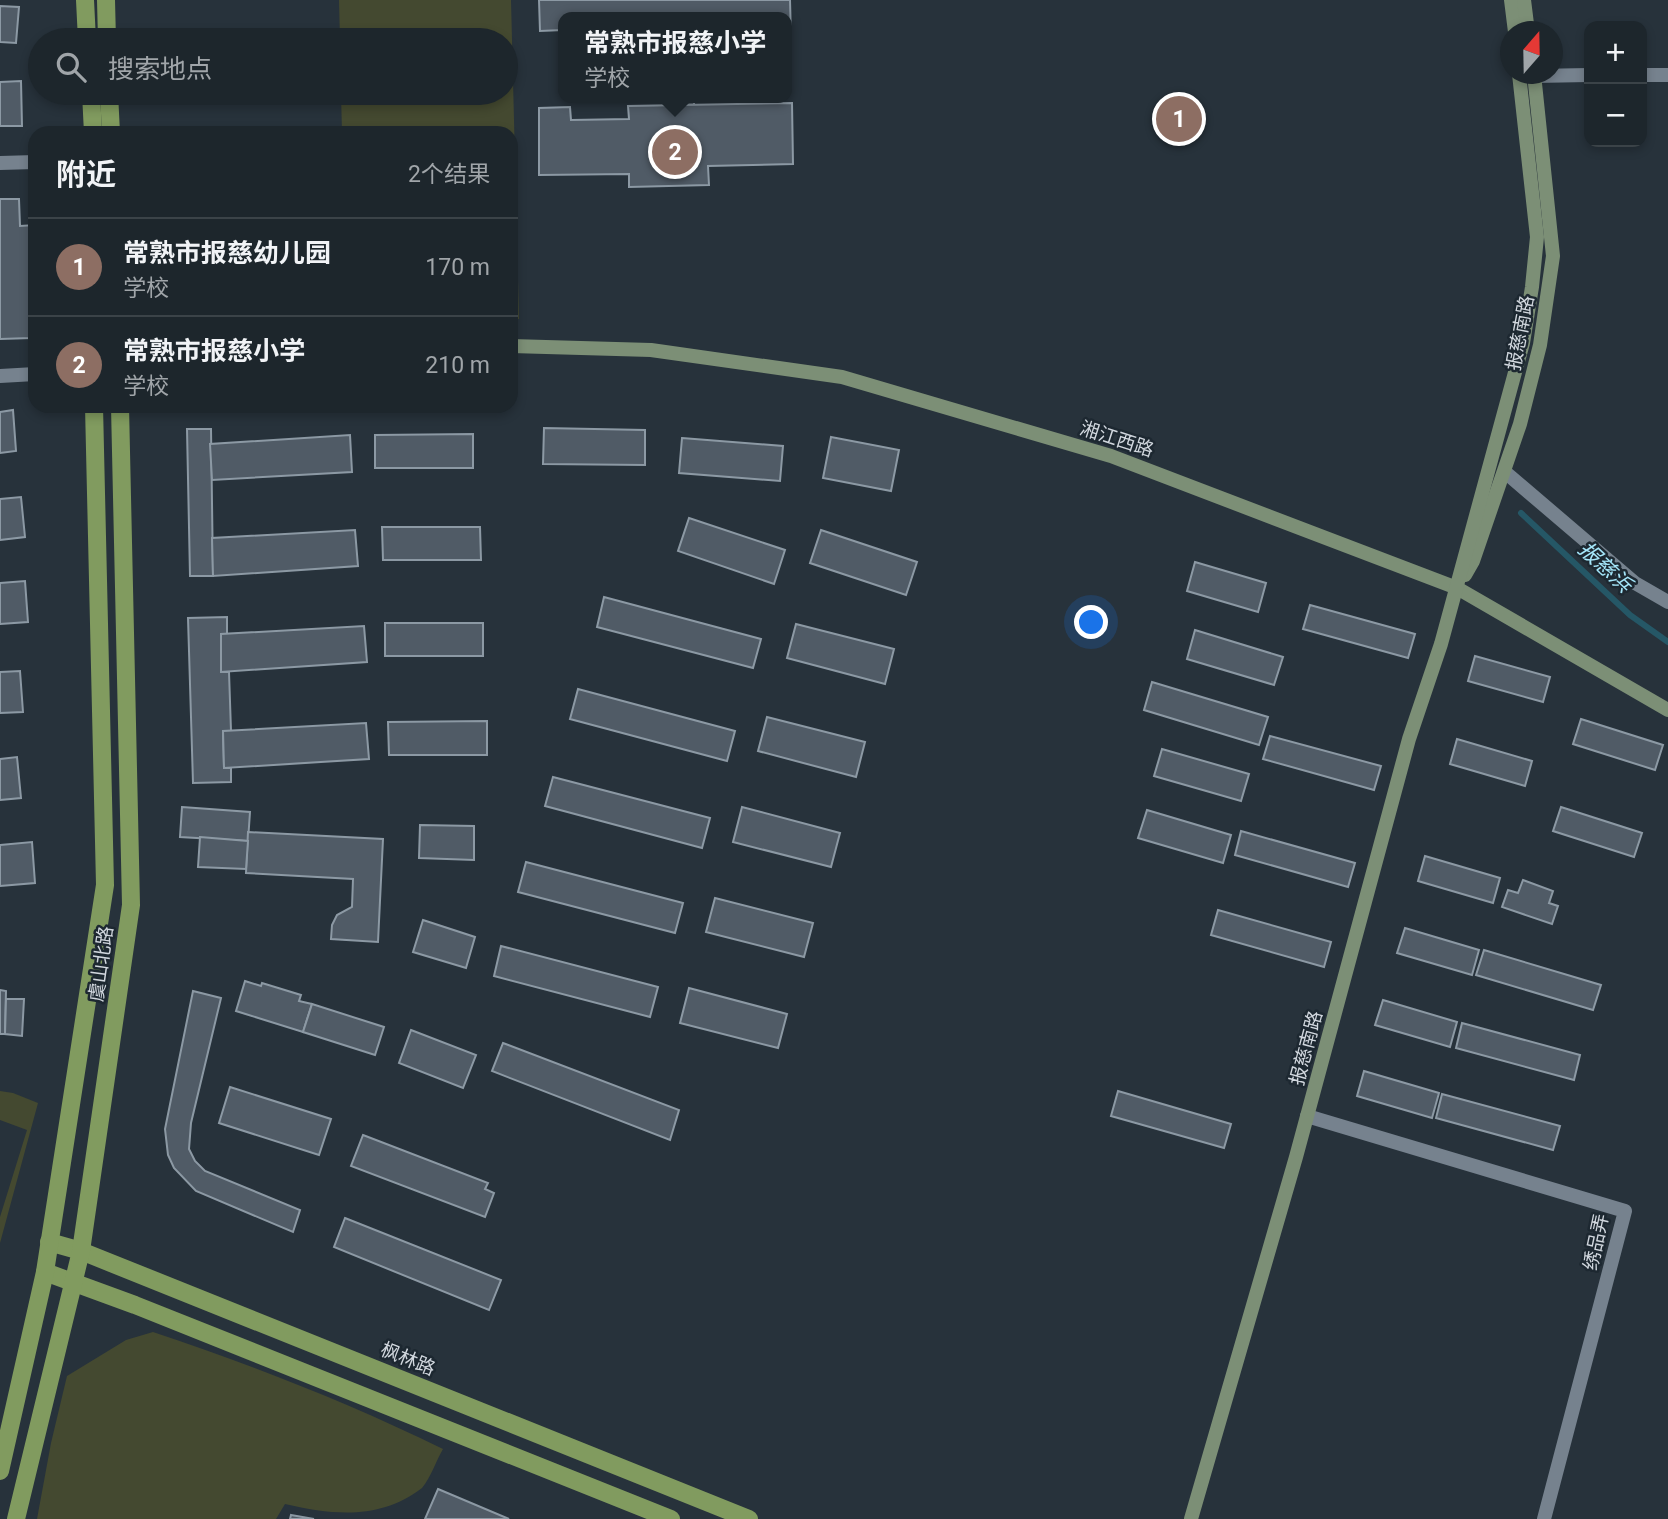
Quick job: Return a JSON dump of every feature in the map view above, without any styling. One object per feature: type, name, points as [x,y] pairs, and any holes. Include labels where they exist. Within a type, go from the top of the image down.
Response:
[{"type":"main road","points":[[85,0],[86,28]]},
{"type":"main road","points":[[106,0],[107,28]]},
{"type":"main road","points":[[92,105],[93,126]]},
{"type":"main road","points":[[110,105],[111,126]]},
{"type":"main road","name":"虞山北路","points":[[0,1471],[45,1272],[104,885],[94,413]]},
{"type":"main road","name":"虞山北路","points":[[16,1519],[81,1251],[131,905],[120,413]]},
{"type":"main road","name":"枫林路","points":[[49,1242],[81,1251],[749,1519]]},
{"type":"main road","points":[[45,1272],[671,1519]]},
{"type":"street","points":[[1511,0],[1514,21]]},
{"type":"street","points":[[1524,0],[1527,21]]},
{"type":"street","points":[[1563,75],[1584,75]]},
{"type":"street","points":[[1647,75],[1668,75]]},
{"type":"street","name":"报慈南路","points":[[1191,1519],[1307,1116],[1409,739],[1457,588],[1523,343],[1537,237],[1529,84]]},
{"type":"street","name":"报慈南路","points":[[1457,588],[1472,561],[1520,424],[1540,345],[1553,256],[1530,84]]},
{"type":"street","points":[[0,163],[28,162]]},
{"type":"street","name":"湘江西路","points":[[518,346],[651,351],[842,377],[1111,456],[1457,588],[1668,710]]},
{"type":"street","points":[[0,376],[28,374]]},
{"type":"street","points":[[1505,472],[1635,583],[1668,602]]},
{"type":"street","name":"绣品弄","points":[[1307,1116],[1625,1211],[1545,1519]]},
{"type":"green space","points":[[339,0],[511,0],[512,28],[340,28]]},
{"type":"green space","points":[[341,105],[514,105],[514,126],[342,126]]},
{"type":"green space","points":[[0,1091],[38,1103],[0,1243],[0,1217],[27,1130],[0,1120]]},
{"type":"green space","points":[[153,1332],[300,1386],[443,1449],[422,1488],[391,1505],[374,1510],[323,1511],[285,1504],[276,1519],[37,1519],[67,1376],[126,1340]]},
{"type":"building","points":[[539,0],[790,0],[790,12],[558,12],[558,30],[540,31]]},
{"type":"building","points":[[0,6],[19,7],[16,43],[0,42]]},
{"type":"building","points":[[21,81],[22,126],[0,126],[0,82]]},
{"type":"building","points":[[792,103],[793,164],[708,166],[709,185],[629,187],[629,174],[539,175],[539,108],[570,107],[571,120],[629,119],[628,106]]},
{"type":"building","points":[[0,199],[19,199],[20,226],[28,225],[28,338],[0,339]]},
{"type":"building","points":[[13,410],[16,451],[0,453],[0,412]]},
{"type":"building","points":[[544,428],[645,430],[645,465],[543,464]]},
{"type":"building","points":[[187,429],[211,429],[213,576],[190,576]]},
{"type":"building","points":[[473,434],[473,468],[375,468],[375,435]]},
{"type":"building","points":[[350,435],[352,472],[212,480],[210,444]]},
{"type":"building","points":[[831,437],[899,450],[891,491],[823,478]]},
{"type":"building","points":[[682,438],[783,446],[780,481],[679,473]]},
{"type":"building","points":[[21,497],[25,537],[0,540],[0,499]]},
{"type":"building","points":[[689,518],[785,550],[774,584],[678,551]]},
{"type":"building","points":[[382,527],[480,527],[481,560],[383,560]]},
{"type":"building","points":[[355,530],[358,566],[213,576],[212,538]]},
{"type":"building","points":[[821,530],[917,562],[906,595],[810,563]]},
{"type":"building","points":[[1195,562],[1266,583],[1258,612],[1187,591]]},
{"type":"building","points":[[25,581],[28,622],[0,624],[0,583]]},
{"type":"building","points":[[604,597],[761,639],[753,668],[597,627]]},
{"type":"building","points":[[1310,605],[1415,634],[1408,658],[1303,629]]},
{"type":"building","points":[[227,617],[227,634],[221,634],[221,672],[229,672],[231,731],[223,731],[224,768],[231,768],[231,782],[193,783],[188,618]]},
{"type":"building","points":[[385,623],[483,623],[483,656],[385,656]]},
{"type":"building","points":[[796,624],[894,649],[885,684],[787,658]]},
{"type":"building","points":[[364,626],[367,662],[221,672],[221,634]]},
{"type":"building","points":[[1195,630],[1283,657],[1274,685],[1187,659]]},
{"type":"building","points":[[1475,656],[1550,677],[1543,702],[1468,681]]},
{"type":"building","points":[[20,671],[23,712],[0,713],[0,672]]},
{"type":"building","points":[[1152,682],[1268,717],[1259,745],[1144,710]]},
{"type":"building","points":[[578,689],[735,731],[727,761],[570,719]]},
{"type":"building","points":[[767,717],[865,742],[856,777],[758,751]]},
{"type":"building","points":[[1581,719],[1663,745],[1655,770],[1573,744]]},
{"type":"building","points":[[487,721],[487,755],[389,755],[388,722]]},
{"type":"building","points":[[366,723],[369,759],[224,768],[223,731]]},
{"type":"building","points":[[1270,736],[1381,766],[1374,790],[1263,759]]},
{"type":"building","points":[[1457,739],[1532,761],[1525,786],[1450,764]]},
{"type":"building","points":[[1162,749],[1249,774],[1241,801],[1154,776]]},
{"type":"building","points":[[17,757],[21,798],[0,800],[0,759]]},
{"type":"building","points":[[553,777],[710,818],[702,848],[545,806]]},
{"type":"building","points":[[182,807],[250,812],[248,841],[180,837]]},
{"type":"building","points":[[742,807],[840,833],[831,867],[733,842]]},
{"type":"building","points":[[1561,807],[1642,833],[1634,857],[1553,831]]},
{"type":"building","points":[[1147,810],[1231,835],[1223,863],[1138,838]]},
{"type":"building","points":[[420,825],[474,826],[474,860],[419,858]]},
{"type":"building","points":[[1241,831],[1355,863],[1348,887],[1235,855]]},
{"type":"building","points":[[248,832],[383,839],[378,942],[331,939],[332,925],[337,915],[352,907],[353,879],[246,873]]},
{"type":"building","points":[[200,837],[248,841],[246,869],[198,867]]},
{"type":"building","points":[[32,842],[35,883],[0,886],[0,845]]},
{"type":"building","points":[[1425,856],[1500,878],[1493,903],[1418,881]]},
{"type":"building","points":[[526,862],[683,903],[675,933],[518,892]]},
{"type":"building","points":[[1523,880],[1553,891],[1549,903],[1558,906],[1552,924],[1502,907],[1508,890],[1518,893]]},
{"type":"building","points":[[715,898],[813,923],[804,957],[706,932]]},
{"type":"building","points":[[1218,910],[1331,942],[1324,967],[1211,935]]},
{"type":"building","points":[[423,920],[475,937],[466,968],[413,952]]},
{"type":"building","points":[[1405,928],[1479,950],[1472,975],[1397,953]]},
{"type":"building","points":[[501,946],[658,987],[650,1017],[494,976]]},
{"type":"building","points":[[1484,950],[1601,985],[1593,1010],[1476,975]]},
{"type":"building","points":[[245,981],[261,986],[262,983],[301,995],[299,1001],[312,1004],[303,1032],[236,1011]]},
{"type":"building","points":[[689,988],[787,1014],[778,1048],[680,1023]]},
{"type":"building","points":[[0,990],[6,991],[5,1034],[0,1034]]},
{"type":"building","points":[[193,991],[221,998],[191,1123],[189,1149],[195,1161],[205,1171],[300,1210],[293,1232],[196,1191],[174,1168],[168,1155],[165,1129]]},
{"type":"building","points":[[6,999],[24,999],[22,1036],[5,1034]]},
{"type":"building","points":[[1383,1000],[1457,1022],[1450,1047],[1375,1025]]},
{"type":"building","points":[[312,1004],[384,1027],[375,1055],[303,1032]]},
{"type":"building","points":[[1462,1023],[1580,1055],[1574,1080],[1456,1048]]},
{"type":"building","points":[[411,1030],[476,1055],[463,1088],[399,1063]]},
{"type":"building","points":[[503,1043],[679,1110],[670,1140],[492,1071]]},
{"type":"building","points":[[1364,1071],[1439,1093],[1432,1118],[1357,1096]]},
{"type":"building","points":[[230,1087],[331,1119],[319,1155],[219,1123]]},
{"type":"building","points":[[1118,1091],[1231,1124],[1224,1148],[1111,1116]]},
{"type":"building","points":[[1442,1094],[1560,1126],[1553,1150],[1436,1118]]},
{"type":"building","points":[[363,1135],[488,1183],[485,1189],[494,1193],[485,1217],[351,1166]]},
{"type":"building","points":[[345,1218],[501,1280],[489,1310],[334,1247]]},
{"type":"building","points":[[438,1489],[509,1519],[425,1519]]},
{"type":"building","points":[[291,1515],[314,1519],[290,1519]]},
{"type":"waterway","name":"报慈浜","points":[[1521,513],[1630,615],[1668,642]]},
{"type":"place","name":"常熟市报慈幼儿园","points":[[1179,119]]},
{"type":"place","name":"常熟市报慈小学","points":[[675,152]]}]
